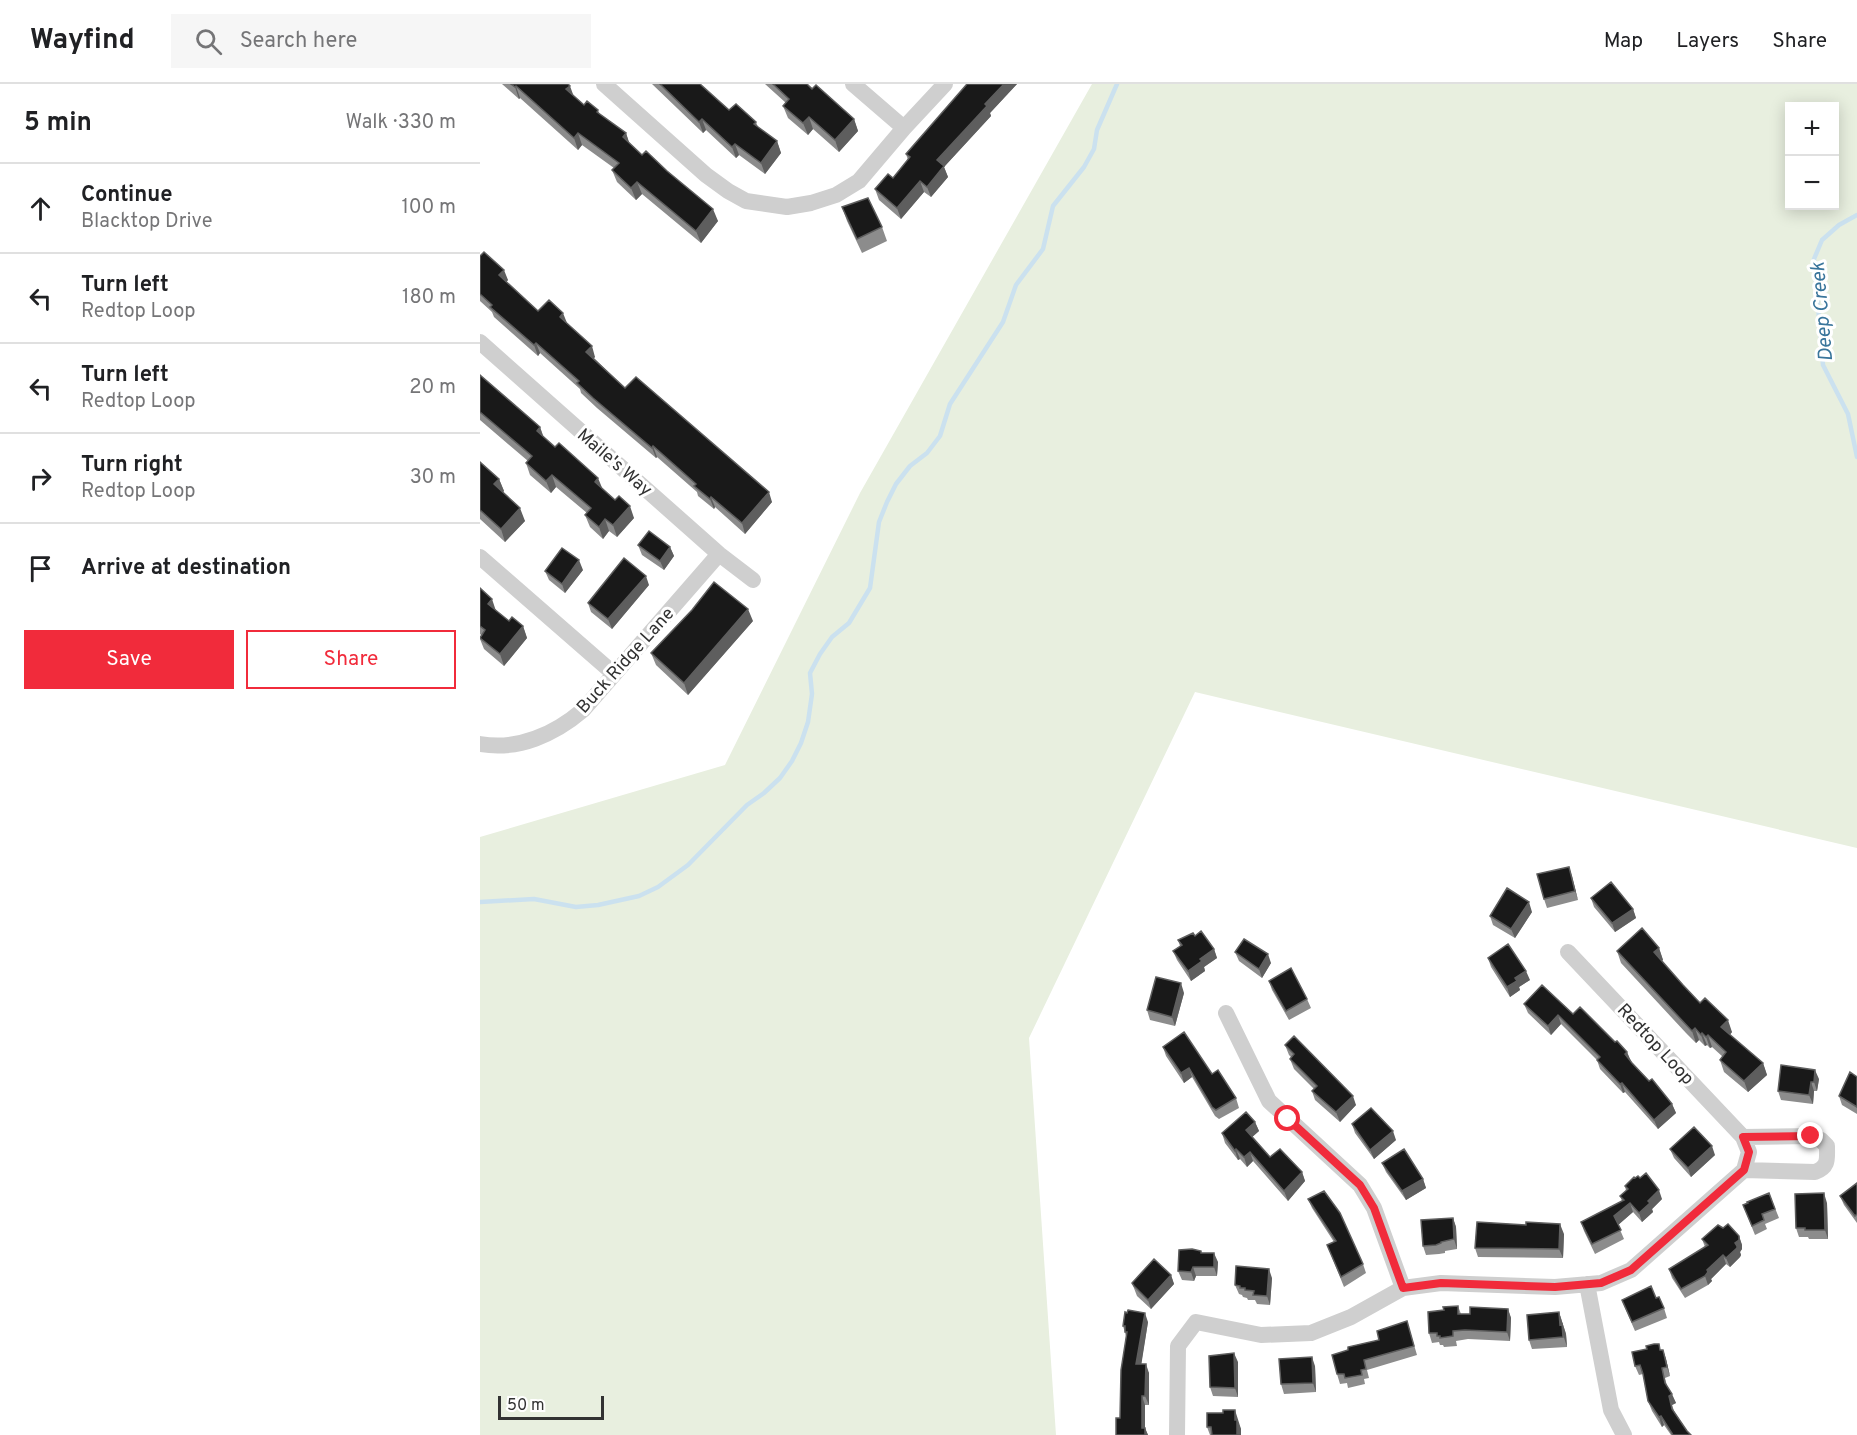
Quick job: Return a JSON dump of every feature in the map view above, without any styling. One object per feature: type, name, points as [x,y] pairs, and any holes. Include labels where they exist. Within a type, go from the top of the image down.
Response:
[{"type":"street","points":[[604,84],[706,175],[728,191],[746,201],[786,207],[811,204],[836,195],[859,181],[945,84]]},
{"type":"street","points":[[853,84],[904,128]]},
{"type":"street","name":"Maile's Way","points":[[480,342],[719,554],[753,580]]},
{"type":"street","name":"Buck Ridge Lane","points":[[480,744],[508,745],[533,740],[565,725],[583,710],[719,554]]},
{"type":"street","points":[[480,557],[613,673]]},
{"type":"street","name":"Redtop Loop","points":[[1568,951],[1743,1137]]},
{"type":"street","points":[[1226,1013],[1269,1101],[1360,1185],[1374,1208],[1403,1288]]},
{"type":"street","points":[[1177,1435],[1178,1346],[1196,1322],[1261,1335],[1311,1333],[1351,1317],[1403,1288],[1441,1283],[1555,1287],[1601,1283],[1631,1270],[1744,1170],[1749,1152],[1743,1137],[1811,1136],[1821,1140],[1827,1146],[1828,1162],[1823,1169],[1815,1172],[1744,1170]]},
{"type":"street","points":[[1587,1284],[1611,1410],[1624,1435]]},
{"type":"green space","points":[[1092,84],[1857,84],[1857,848],[1195,692],[1029,1038],[1056,1435],[480,1435],[480,837],[725,765],[860,493]]},
{"type":"building","points":[[511,84],[568,84],[570,86],[566,89],[584,105],[587,101],[598,110],[597,112],[626,133],[623,137],[642,155],[646,151],[713,209],[696,231],[637,182],[631,188],[612,170],[619,163],[578,133],[574,138]]},
{"type":"building","points":[[660,84],[700,84],[729,110],[736,104],[756,122],[754,124],[777,141],[761,163],[735,144],[732,147],[702,119],[699,122]]},
{"type":"building","points":[[773,84],[807,84],[812,89],[816,85],[854,119],[835,140],[809,117],[803,123],[783,106],[789,99]]},
{"type":"building","points":[[967,84],[1004,84],[937,160],[944,166],[927,187],[920,181],[897,208],[875,189],[888,174],[893,178],[910,157],[906,154]]},
{"type":"building","points":[[868,198],[882,227],[857,239],[842,207]]},
{"type":"building","points":[[484,252],[504,270],[499,275],[538,311],[549,300],[563,313],[560,317],[592,346],[586,352],[625,388],[636,377],[769,492],[742,523],[694,486],[696,484],[593,398],[577,383],[579,381],[536,343],[534,345],[490,307],[492,305],[480,294],[480,256]]},
{"type":"building","points":[[480,375],[540,427],[537,431],[555,447],[559,443],[598,478],[595,482],[615,500],[619,496],[630,506],[613,525],[605,519],[599,527],[585,515],[591,508],[552,475],[546,481],[526,463],[532,456],[480,412]]},
{"type":"building","points":[[480,462],[499,479],[494,484],[520,508],[501,529],[480,510]]},
{"type":"building","points":[[649,531],[670,547],[660,561],[638,545]]},
{"type":"building","points":[[562,548],[579,560],[562,584],[545,571]]},
{"type":"building","points":[[624,558],[646,576],[608,619],[588,603]]},
{"type":"building","points":[[714,582],[748,609],[684,683],[651,653],[692,610]]},
{"type":"building","points":[[480,588],[492,599],[488,604],[509,621],[512,617],[523,626],[500,654],[480,638],[485,630],[480,626]]},
{"type":"building","points":[[1569,867],[1575,891],[1544,899],[1537,874]]},
{"type":"building","points":[[1611,882],[1633,909],[1612,923],[1591,898]]},
{"type":"building","points":[[1507,888],[1529,902],[1511,929],[1490,916]]},
{"type":"building","points":[[1642,928],[1659,948],[1654,952],[1683,985],[1700,1003],[1705,998],[1728,1020],[1721,1027],[1763,1063],[1744,1081],[1720,1060],[1726,1052],[1708,1035],[1706,1037],[1702,1033],[1701,1035],[1695,1028],[1692,1031],[1617,951]]},
{"type":"building","points":[[1201,931],[1214,949],[1188,971],[1173,951],[1182,945],[1178,940],[1193,933],[1195,936]]},
{"type":"building","points":[[1244,939],[1268,954],[1259,969],[1235,952]]},
{"type":"building","points":[[1508,944],[1526,971],[1515,978],[1517,981],[1507,987],[1488,958]]},
{"type":"building","points":[[1291,968],[1307,999],[1286,1011],[1269,981]]},
{"type":"building","points":[[1156,977],[1181,983],[1172,1017],[1147,1010]]},
{"type":"building","points":[[1542,985],[1573,1014],[1580,1007],[1615,1042],[1617,1041],[1627,1052],[1625,1054],[1632,1063],[1649,1081],[1652,1079],[1672,1104],[1654,1120],[1622,1083],[1620,1084],[1597,1060],[1600,1057],[1558,1015],[1548,1026],[1524,1004]]},
{"type":"building","points":[[1184,1032],[1212,1074],[1218,1070],[1236,1098],[1216,1110],[1189,1068],[1181,1073],[1163,1047]]},
{"type":"building","points":[[1294,1036],[1353,1096],[1336,1112],[1312,1091],[1317,1086],[1290,1059],[1294,1054],[1285,1045]]},
{"type":"building","points":[[1781,1065],[1815,1070],[1814,1082],[1811,1082],[1809,1095],[1778,1091]]},
{"type":"building","points":[[1850,1072],[1857,1077],[1857,1107],[1839,1096]]},
{"type":"building","points":[[1371,1108],[1393,1131],[1370,1150],[1352,1124]]},
{"type":"building","points":[[1246,1112],[1255,1122],[1246,1130],[1270,1157],[1280,1149],[1302,1172],[1284,1191],[1250,1152],[1244,1157],[1236,1149],[1235,1151],[1222,1133]]},
{"type":"building","points":[[1694,1127],[1712,1146],[1688,1168],[1670,1149]]},
{"type":"building","points":[[1404,1149],[1423,1179],[1402,1191],[1382,1163]]},
{"type":"building","points":[[1646,1173],[1659,1190],[1648,1201],[1650,1203],[1639,1213],[1630,1203],[1614,1216],[1621,1230],[1592,1244],[1581,1222],[1624,1200],[1620,1196],[1628,1189],[1625,1186],[1634,1177],[1640,1178]]},
{"type":"building","points":[[1857,1183],[1857,1214],[1855,1216],[1840,1196]]},
{"type":"building","points":[[1324,1191],[1340,1213],[1363,1264],[1341,1277],[1327,1245],[1336,1241],[1308,1199]]},
{"type":"building","points":[[1769,1193],[1775,1209],[1762,1214],[1764,1220],[1752,1226],[1743,1205]]},
{"type":"building","points":[[1824,1193],[1825,1230],[1796,1228],[1795,1194]]},
{"type":"building","points":[[1453,1218],[1454,1239],[1436,1245],[1423,1246],[1421,1220]]},
{"type":"building","points":[[1477,1222],[1526,1225],[1526,1222],[1560,1224],[1559,1249],[1475,1248]]},
{"type":"building","points":[[1728,1224],[1739,1236],[1739,1240],[1735,1243],[1737,1248],[1726,1258],[1723,1255],[1707,1270],[1705,1276],[1681,1289],[1669,1269],[1708,1245],[1702,1239],[1718,1225],[1723,1228]]},
{"type":"building","points":[[1179,1250],[1201,1251],[1201,1253],[1214,1253],[1214,1267],[1193,1267],[1191,1272],[1178,1271]]},
{"type":"building","points":[[1154,1259],[1171,1275],[1148,1300],[1132,1283]]},
{"type":"building","points":[[1236,1266],[1269,1269],[1267,1296],[1253,1295],[1254,1291],[1235,1285]]},
{"type":"building","points":[[1651,1286],[1656,1298],[1659,1297],[1664,1308],[1632,1322],[1622,1300]]},
{"type":"building","points":[[1458,1306],[1458,1314],[1470,1314],[1470,1307],[1508,1309],[1507,1332],[1453,1331],[1453,1336],[1440,1338],[1437,1333],[1429,1333],[1428,1312],[1444,1310],[1443,1307]]},
{"type":"building","points":[[1128,1310],[1145,1313],[1136,1364],[1146,1364],[1145,1396],[1142,1396],[1142,1428],[1145,1428],[1145,1435],[1116,1435],[1116,1418],[1120,1418],[1121,1370],[1127,1332],[1123,1326],[1125,1312],[1127,1313]]},
{"type":"building","points":[[1559,1312],[1563,1337],[1529,1340],[1527,1315]]},
{"type":"building","points":[[1407,1321],[1414,1346],[1364,1360],[1366,1369],[1361,1370],[1362,1375],[1345,1378],[1344,1374],[1337,1374],[1332,1355],[1348,1350],[1348,1347],[1379,1340],[1377,1331]]},
{"type":"building","points":[[1659,1344],[1660,1350],[1663,1350],[1667,1367],[1662,1368],[1665,1383],[1672,1394],[1669,1396],[1672,1409],[1691,1435],[1673,1435],[1648,1401],[1643,1374],[1640,1365],[1635,1366],[1632,1352],[1647,1349],[1646,1346]]},
{"type":"building","points":[[1234,1353],[1235,1388],[1210,1387],[1209,1356]]},
{"type":"building","points":[[1312,1357],[1313,1383],[1281,1384],[1279,1359]]},
{"type":"building","points":[[1223,1410],[1235,1410],[1237,1435],[1212,1435],[1211,1427],[1207,1427],[1207,1413],[1223,1413]]},
{"type":"waterway","points":[[480,902],[534,899],[576,907],[598,905],[639,896],[658,887],[688,865],[747,805],[780,778],[792,761],[808,722],[812,694],[810,673],[832,637],[849,623],[870,588],[879,522],[887,502],[896,484],[910,466],[927,453],[940,436],[950,404],[1003,322],[1016,285],[1043,249],[1053,206],[1084,167],[1094,149],[1097,130],[1117,84]]},
{"type":"waterway","name":"Deep Creek","points":[[1857,215],[1839,225],[1822,240],[1814,259],[1823,365],[1848,414],[1857,457]]},
{"type":"route","points":[[1288,1119],[1360,1185],[1374,1208],[1403,1288],[1441,1283],[1555,1287],[1601,1283],[1631,1270],[1744,1170],[1749,1152],[1743,1137],[1811,1136]]}]
